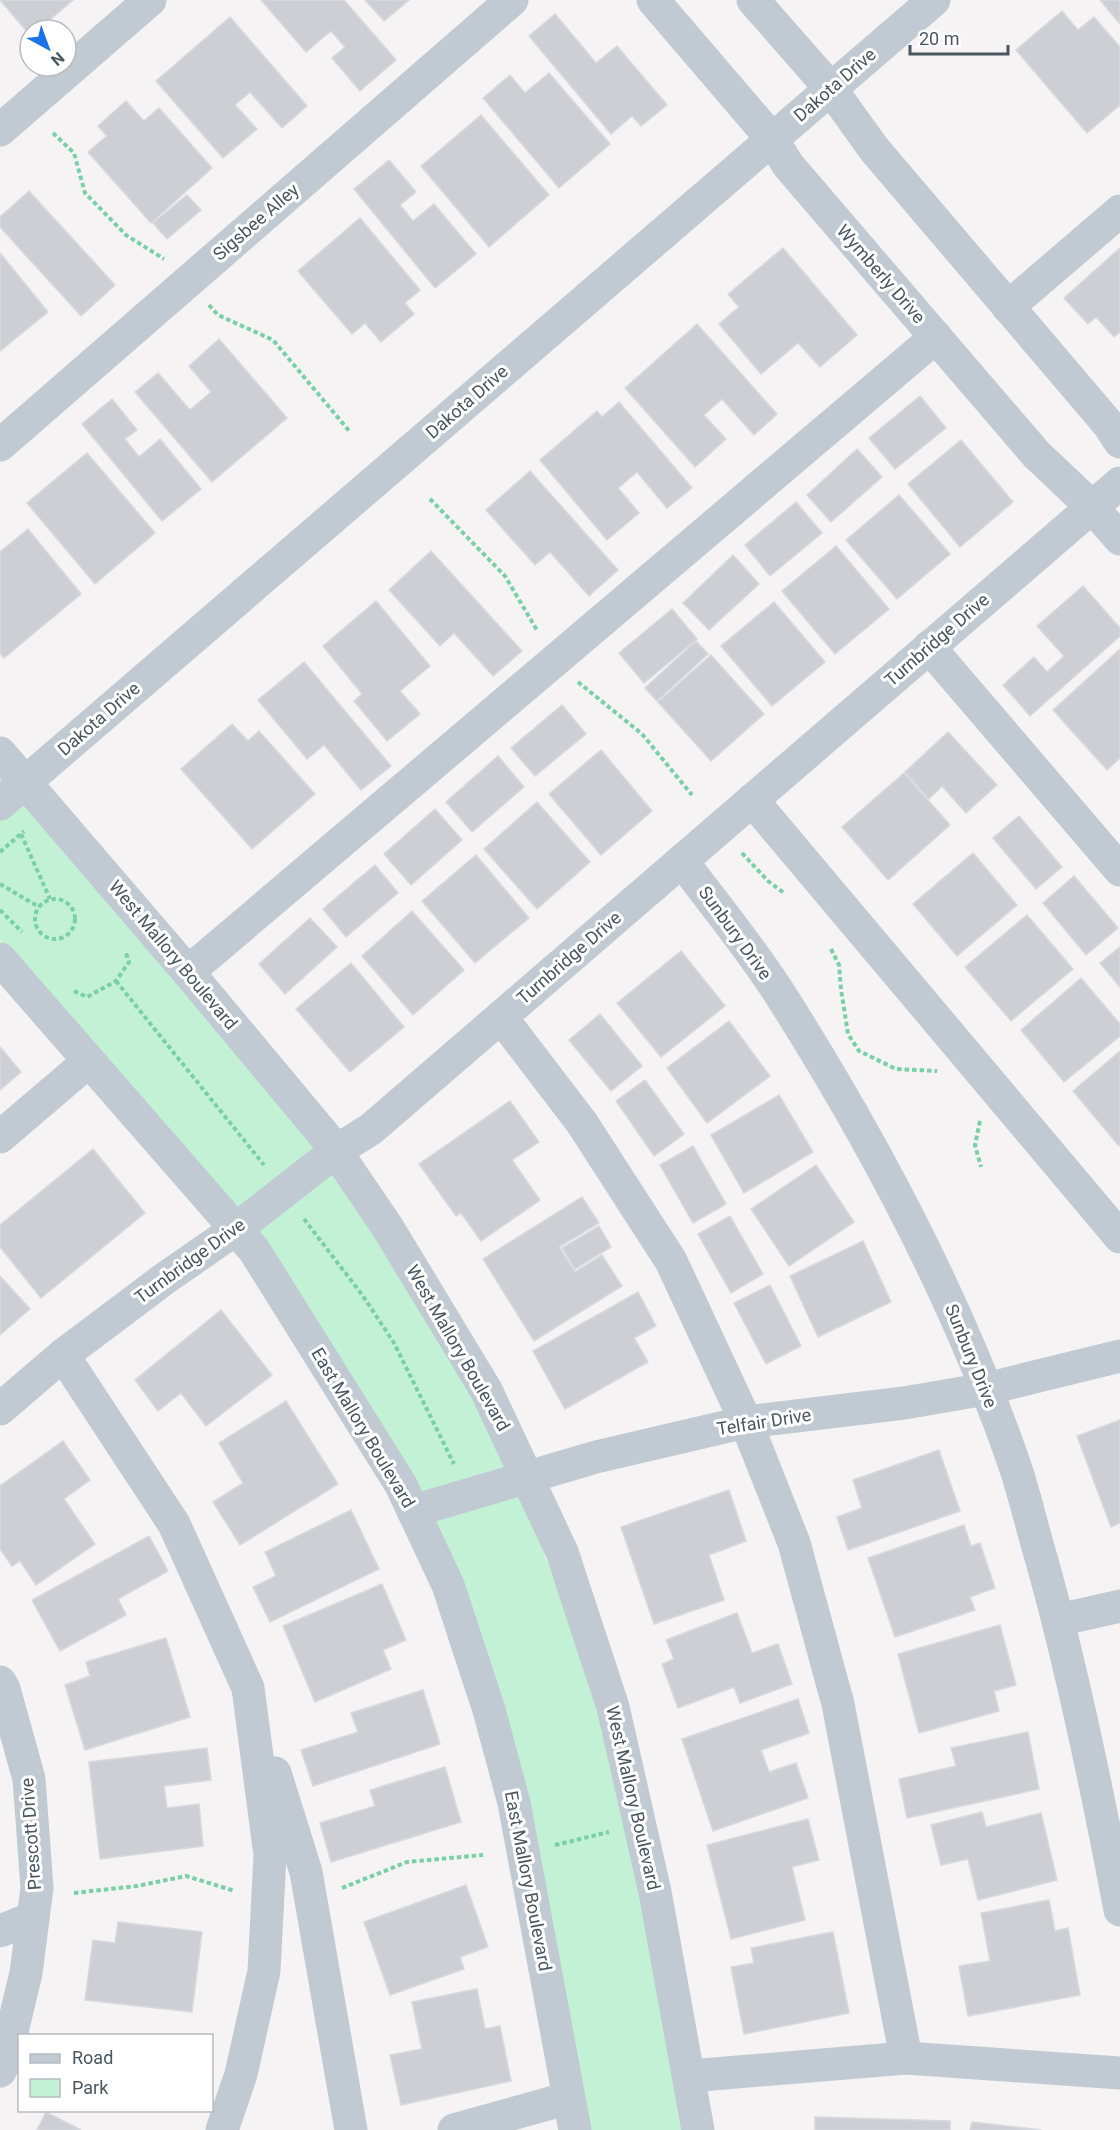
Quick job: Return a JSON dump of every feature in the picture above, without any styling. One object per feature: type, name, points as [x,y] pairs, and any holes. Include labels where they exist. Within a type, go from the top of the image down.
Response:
[{"type":"street","points":[[6,114],[150,0]]},
{"type":"street","name":"Sigsbee Alley","points":[[0,445],[512,0]]},
{"type":"street","name":"Wymberly Drive","points":[[653,0],[772,139],[788,165],[1036,454],[1092,507],[1120,539]]},
{"type":"street","points":[[753,0],[831,89],[874,149],[1109,425],[1120,442]]},
{"type":"street","name":"Dakota Drive","points":[[0,804],[934,0]]},
{"type":"street","points":[[1008,307],[1120,211]]},
{"type":"street","points":[[188,972],[936,337]]},
{"type":"street","name":"Turnbridge Drive","points":[[0,1408],[63,1355],[164,1279],[236,1229],[336,1151],[371,1129],[1120,483]]},
{"type":"street","points":[[929,647],[1120,870]]},
{"type":"street","name":"West Mallory Boulevard","points":[[0,753],[188,972],[336,1151],[388,1228],[486,1390],[562,1552],[614,1707],[655,1892],[698,2130]]},
{"type":"street","points":[[752,800],[1120,1237]]},
{"type":"street","name":"Sunbury Drive","points":[[682,861],[777,990],[870,1146],[946,1294],[986,1389],[1017,1473],[1058,1620],[1114,1838],[1120,1910]]},
{"type":"street","name":"East Mallory Boulevard","points":[[0,959],[236,1229],[260,1260],[401,1485],[448,1585],[489,1710],[511,1791],[575,2130]]},
{"type":"street","points":[[501,1017],[582,1123],[671,1261],[746,1422],[794,1543],[838,1704],[906,2058]]},
{"type":"street","points":[[0,1137],[89,1061]]},
{"type":"street","points":[[63,1355],[174,1524],[248,1688],[306,1872],[351,2130]]},
{"type":"street","name":"Telfair Drive","points":[[413,1511],[596,1457],[746,1422],[904,1403],[986,1389],[1120,1356]]},
{"type":"street","points":[[1058,1620],[1120,1606]]},
{"type":"street","name":"Prescott Drive","points":[[0,1682],[4,1689],[29,1779],[37,1888],[26,1973],[5,2061],[0,2072]]},
{"type":"street","points":[[222,2130],[241,2074],[264,1971],[270,1855],[248,1688]]},
{"type":"street","points":[[0,1931],[33,1917]]},
{"type":"street","points":[[688,2076],[906,2058],[1120,2073]]},
{"type":"street","points":[[454,2130],[569,2098]]},
{"type":"path","points":[[21,834],[50,899]]},
{"type":"path","points":[[738,850],[768,881],[792,899]]},
{"type":"path","points":[[0,884],[39,907]]},
{"type":"path","points":[[50,899],[64,900],[74,910],[73,930],[65,937],[52,940],[40,933],[34,920],[39,907],[50,899]]},
{"type":"path","points":[[0,910],[23,933]]},
{"type":"path","points":[[827,940],[839,965],[848,1034],[859,1051],[897,1068],[948,1072]]},
{"type":"path","points":[[68,984],[75,992],[87,997],[116,981],[267,1168]]},
{"type":"path","points":[[980,1119],[975,1145],[981,1167]]},
{"type":"path","points":[[301,1215],[363,1296],[394,1343],[454,1464]]},
{"type":"path","points":[[553,1845],[616,1830]]},
{"type":"path","points":[[335,1891],[358,1884],[407,1862],[483,1855]]},
{"type":"path","points":[[74,1893],[137,1886],[186,1876],[239,1892]]},
{"type":"green space","points":[[0,776],[308,1136],[398,1267],[507,1457],[585,1660],[627,1828],[686,2130],[586,2130],[531,1842],[348,1373],[0,940]]},
{"type":"building","points":[[0,0],[73,0],[52,18],[18,18],[18,21]]},
{"type":"building","points":[[261,0],[344,0],[396,60],[360,91],[332,58],[345,47],[331,31],[306,52]]},
{"type":"building","points":[[365,0],[409,0],[384,21]]},
{"type":"building","points":[[1100,0],[1120,0],[1120,24]]},
{"type":"building","points":[[1062,11],[1078,30],[1094,17],[1120,47],[1120,105],[1087,133],[1016,50]]},
{"type":"building","points":[[555,14],[596,63],[617,46],[667,105],[641,126],[632,116],[611,134],[529,36]]},
{"type":"building","points":[[230,17],[307,106],[282,128],[250,92],[235,105],[257,129],[223,158],[156,81]]},
{"type":"building","points":[[549,73],[610,144],[559,188],[483,98],[510,75],[525,93]]},
{"type":"building","points":[[126,101],[144,121],[159,108],[212,168],[151,223],[88,152],[107,136],[98,126]]},
{"type":"building","points":[[481,115],[549,195],[489,247],[421,166]]},
{"type":"building","points":[[389,160],[416,192],[400,205],[413,221],[434,204],[476,254],[435,288],[354,189]]},
{"type":"building","points":[[29,191],[115,285],[81,316],[0,227],[0,217]]},
{"type":"building","points":[[187,195],[201,210],[167,239],[153,223]]},
{"type":"building","points":[[360,218],[420,290],[405,303],[414,314],[381,342],[365,323],[352,334],[298,271]]},
{"type":"building","points":[[783,248],[857,335],[820,367],[798,343],[761,374],[719,324],[739,307],[728,294]]},
{"type":"building","points":[[1120,248],[1120,332],[1114,337],[1096,317],[1088,324],[1064,298]]},
{"type":"building","points":[[0,253],[48,312],[0,351]]},
{"type":"building","points":[[697,324],[777,414],[754,435],[722,399],[704,415],[726,439],[695,467],[625,388]]},
{"type":"building","points":[[219,339],[287,418],[212,482],[135,392],[158,373],[190,410],[211,392],[189,366]]},
{"type":"building","points":[[920,396],[946,428],[895,469],[869,438]]},
{"type":"building","points":[[112,399],[137,430],[125,439],[139,457],[160,439],[201,489],[162,521],[82,424]]},
{"type":"building","points":[[619,402],[692,488],[667,508],[637,472],[618,488],[639,513],[607,540],[540,460],[597,411],[602,417]]},
{"type":"building","points":[[961,440],[1013,502],[960,547],[908,484]]},
{"type":"building","points":[[857,449],[882,477],[831,522],[807,495]]},
{"type":"building","points":[[87,453],[155,533],[95,584],[27,503]]},
{"type":"building","points":[[530,471],[618,570],[589,596],[550,552],[535,565],[486,510]]},
{"type":"building","points":[[899,495],[950,554],[897,599],[846,540]]},
{"type":"building","points":[[796,502],[822,533],[770,576],[745,545]]},
{"type":"building","points":[[28,529],[81,594],[4,658],[0,653],[0,552]]},
{"type":"building","points":[[836,546],[889,609],[835,654],[782,591]]},
{"type":"building","points":[[431,551],[522,651],[493,676],[454,633],[440,646],[389,590]]},
{"type":"building","points":[[733,555],[759,584],[709,630],[683,603]]},
{"type":"building","points":[[1083,586],[1120,628],[1120,636],[1030,716],[1003,685],[1034,657],[1047,672],[1064,656],[1037,626]]},
{"type":"building","points":[[376,601],[430,666],[400,691],[420,714],[387,741],[354,701],[362,694],[323,646]]},
{"type":"building","points":[[774,602],[825,662],[772,706],[721,646]]},
{"type":"building","points":[[672,609],[697,639],[644,683],[619,653]]},
{"type":"building","points":[[696,641],[708,654],[657,701],[645,688]]},
{"type":"building","points":[[1120,649],[1120,758],[1107,770],[1053,710]]},
{"type":"building","points":[[711,655],[764,714],[711,761],[658,702]]},
{"type":"building","points":[[304,662],[391,766],[361,790],[324,745],[307,759],[258,700]]},
{"type":"building","points":[[562,705],[586,734],[535,776],[511,748]]},
{"type":"building","points":[[232,724],[248,741],[259,731],[315,794],[252,849],[181,769]]},
{"type":"building","points":[[948,732],[997,785],[966,813],[942,786],[929,799],[905,772]]},
{"type":"building","points":[[601,750],[652,811],[601,855],[549,794]]},
{"type":"building","points":[[498,756],[524,787],[472,832],[446,802]]},
{"type":"building","points":[[904,773],[950,825],[888,880],[842,827]]},
{"type":"building","points":[[537,802],[590,862],[537,909],[484,849]]},
{"type":"building","points":[[435,809],[462,840],[411,885],[384,854]]},
{"type":"building","points":[[1019,816],[1062,867],[1036,889],[993,838]]},
{"type":"building","points":[[973,853],[1017,905],[957,956],[913,904]]},
{"type":"building","points":[[476,855],[529,918],[475,963],[422,901]]},
{"type":"building","points":[[375,865],[398,893],[346,937],[323,909]]},
{"type":"building","points":[[1074,876],[1118,928],[1086,955],[1043,903]]},
{"type":"building","points":[[412,911],[464,970],[413,1015],[362,956]]},
{"type":"building","points":[[1027,915],[1073,969],[1011,1021],[965,967]]},
{"type":"building","points":[[310,918],[337,947],[285,994],[259,964]]},
{"type":"building","points":[[1120,947],[1120,987],[1100,963]]},
{"type":"building","points":[[681,951],[725,1006],[661,1057],[617,1003]]},
{"type":"building","points":[[351,963],[404,1027],[350,1072],[296,1009]]},
{"type":"building","points":[[1081,978],[1120,1024],[1120,1036],[1064,1082],[1021,1030]]},
{"type":"building","points":[[600,1014],[642,1066],[611,1091],[569,1040]]},
{"type":"building","points":[[729,1021],[770,1076],[707,1123],[667,1068]]},
{"type":"building","points":[[0,1047],[21,1072],[0,1090]]},
{"type":"building","points":[[1120,1051],[1120,1145],[1119,1146],[1073,1091]]},
{"type":"building","points":[[645,1080],[684,1134],[654,1156],[616,1101]]},
{"type":"building","points":[[779,1095],[813,1152],[744,1193],[711,1135]]},
{"type":"building","points":[[510,1101],[539,1142],[512,1160],[540,1200],[481,1241],[461,1213],[456,1216],[419,1164]]},
{"type":"building","points":[[693,1146],[726,1204],[693,1223],[660,1165]]},
{"type":"building","points":[[93,1149],[145,1213],[41,1298],[0,1247],[0,1225]]},
{"type":"building","points":[[816,1165],[854,1222],[789,1266],[751,1209]]},
{"type":"building","points":[[582,1197],[599,1223],[559,1247],[575,1272],[602,1255],[622,1286],[534,1341],[483,1259]]},
{"type":"building","points":[[730,1216],[763,1274],[731,1293],[698,1234]]},
{"type":"building","points":[[599,1226],[611,1247],[575,1269],[562,1248]]},
{"type":"building","points":[[863,1241],[891,1302],[818,1337],[790,1276]]},
{"type":"building","points":[[0,1276],[30,1309],[0,1335]]},
{"type":"building","points":[[770,1285],[801,1346],[766,1364],[734,1303]]},
{"type":"building","points":[[638,1292],[656,1326],[634,1338],[648,1362],[565,1409],[533,1351]]},
{"type":"building","points":[[221,1310],[272,1375],[206,1426],[181,1393],[158,1411],[135,1380]]},
{"type":"building","points":[[286,1401],[338,1484],[240,1545],[213,1502],[243,1483],[219,1443]]},
{"type":"building","points":[[1120,1420],[1120,1523],[1111,1527],[1077,1436]]},
{"type":"building","points":[[63,1441],[90,1480],[64,1499],[95,1544],[36,1585],[20,1561],[12,1566],[0,1549],[0,1486]]},
{"type":"building","points":[[939,1450],[960,1511],[848,1550],[837,1517],[862,1508],[853,1480]]},
{"type":"building","points":[[729,1490],[746,1541],[709,1555],[724,1600],[654,1624],[621,1527]]},
{"type":"building","points":[[351,1510],[379,1569],[270,1622],[253,1587],[276,1576],[265,1552]]},
{"type":"building","points":[[964,1525],[971,1546],[980,1543],[995,1588],[970,1597],[975,1610],[895,1637],[868,1558]]},
{"type":"building","points":[[149,1536],[168,1571],[118,1599],[126,1615],[60,1651],[32,1600]]},
{"type":"building","points":[[382,1584],[406,1640],[383,1650],[391,1669],[315,1702],[283,1626]]},
{"type":"building","points":[[737,1613],[752,1653],[778,1644],[792,1684],[740,1703],[734,1687],[678,1708],[662,1664],[674,1659],[666,1640]]},
{"type":"building","points":[[1000,1625],[1016,1685],[994,1691],[999,1711],[919,1733],[898,1654]]},
{"type":"building","points":[[166,1638],[190,1717],[85,1750],[65,1685],[90,1676],[86,1662]]},
{"type":"building","points":[[423,1690],[440,1744],[313,1786],[301,1750],[358,1732],[351,1713]]},
{"type":"building","points":[[798,1699],[809,1733],[761,1750],[769,1772],[796,1763],[808,1798],[713,1831],[682,1739]]},
{"type":"building","points":[[1028,1732],[1039,1789],[907,1818],[899,1779],[956,1766],[951,1748]]},
{"type":"building","points":[[207,1748],[211,1780],[164,1786],[167,1808],[199,1804],[203,1846],[100,1859],[89,1762]]},
{"type":"building","points":[[445,1767],[461,1822],[331,1862],[320,1823],[375,1806],[370,1790]]},
{"type":"building","points":[[982,1812],[986,1827],[1041,1813],[1057,1880],[978,1900],[968,1859],[941,1865],[931,1825]]},
{"type":"building","points":[[808,1819],[819,1860],[792,1867],[805,1920],[731,1939],[707,1845]]},
{"type":"building","points":[[466,1885],[488,1947],[460,1957],[464,1969],[390,1995],[364,1922]]},
{"type":"building","points":[[1049,1900],[1055,1931],[1068,1928],[1080,1995],[968,2016],[959,1966],[990,1961],[981,1913]]},
{"type":"building","points":[[118,1922],[202,1932],[192,2012],[85,2000],[93,1940],[115,1943]]},
{"type":"building","points":[[833,1932],[849,2013],[744,2034],[731,1967],[754,1963],[751,1948]]},
{"type":"building","points":[[477,1989],[485,2029],[500,2026],[511,2081],[401,2105],[390,2055],[422,2049],[412,2002]]},
{"type":"building","points":[[46,2112],[81,2130],[37,2130]]},
{"type":"building","points":[[815,2117],[950,2121],[950,2130],[815,2130]]},
{"type":"building","points":[[972,2122],[1042,2130],[970,2130]]}]
